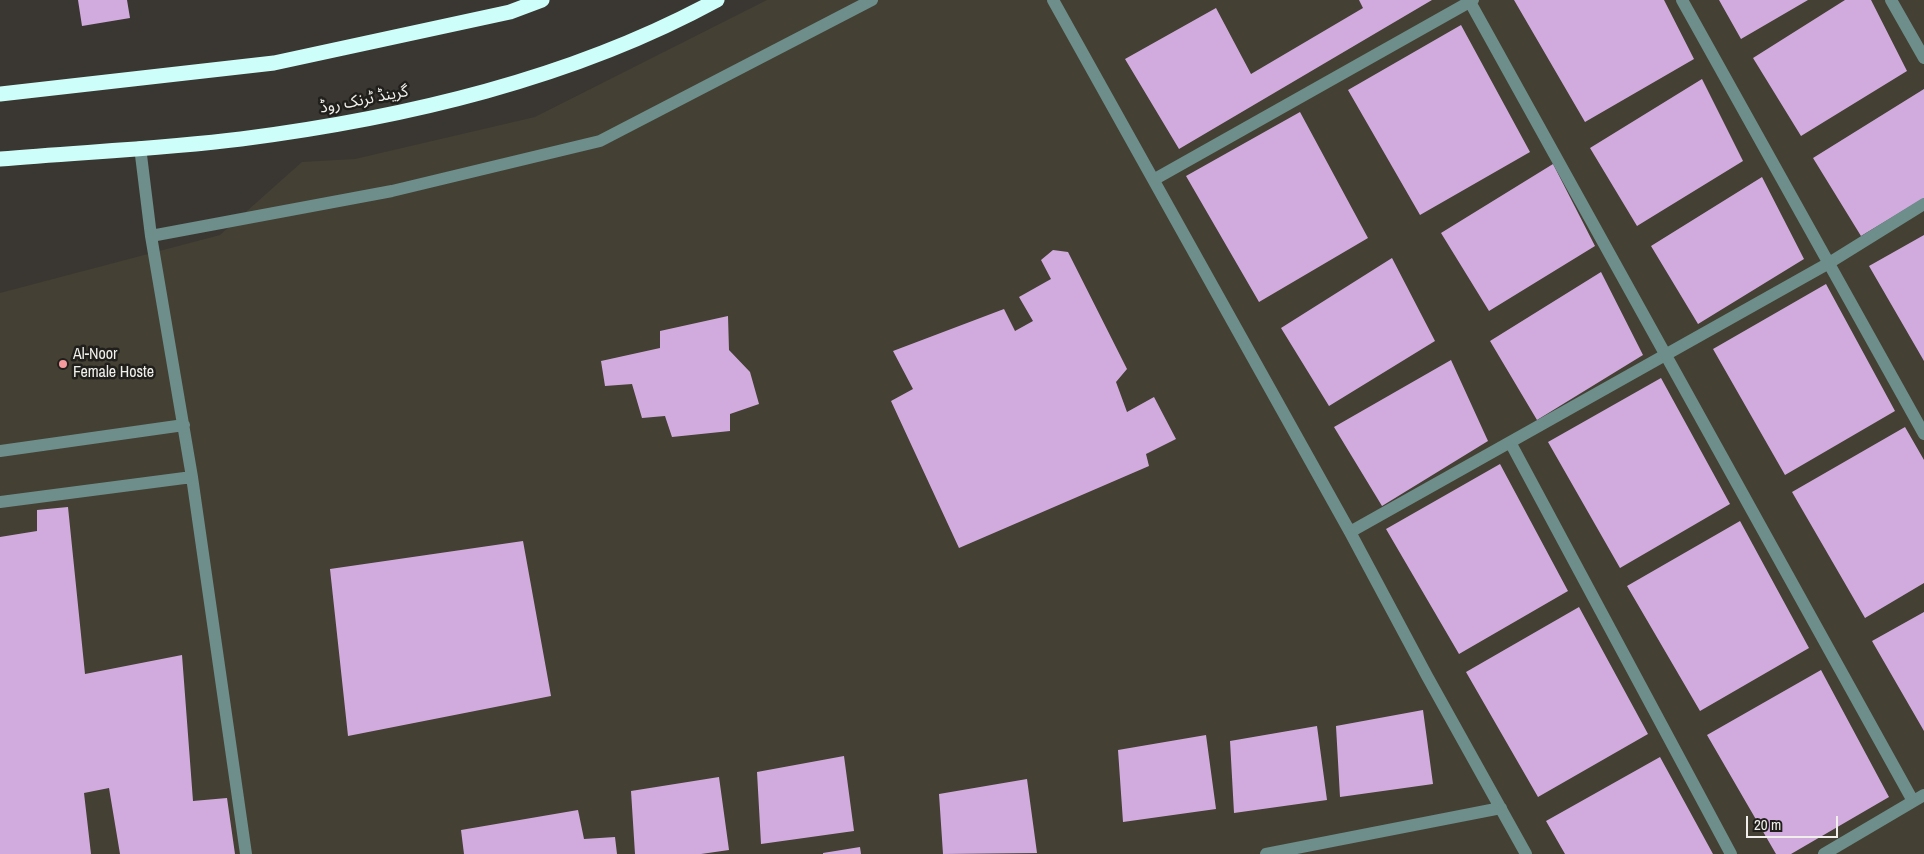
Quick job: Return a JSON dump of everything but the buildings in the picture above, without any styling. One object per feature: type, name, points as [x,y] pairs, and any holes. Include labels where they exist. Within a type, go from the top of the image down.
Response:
[{"type":"highway","points":[[0,94],[274,63],[510,12],[542,0]]},
{"type":"highway","name":"گرینڈ ٹرنک روڈ","points":[[0,159],[240,139],[343,123],[512,84],[611,49],[717,0]]},
{"type":"street","points":[[152,236],[392,191],[600,141],[872,0]]},
{"type":"street","points":[[1052,0],[1155,179],[1526,854]]},
{"type":"street","points":[[1682,0],[1924,434]]},
{"type":"street","points":[[1891,0],[1924,58]]},
{"type":"street","points":[[1155,179],[1472,1],[1665,354],[1919,798],[1824,854]]},
{"type":"street","points":[[140,147],[152,236],[192,477],[246,854]]},
{"type":"street","points":[[1350,532],[1829,263],[1924,204]]},
{"type":"street","points":[[0,451],[184,425]]},
{"type":"street","points":[[1510,442],[1731,854]]},
{"type":"street","points":[[0,502],[192,477]]},
{"type":"street","points":[[1266,854],[1501,808]]},
{"type":"shaded area","points":[[767,0],[1924,0],[1924,854],[0,854],[0,293],[220,235],[302,162],[355,159],[535,117]]},
{"type":"place","name":"Al-Noor Female Hoste","points":[[63,364]]}]
